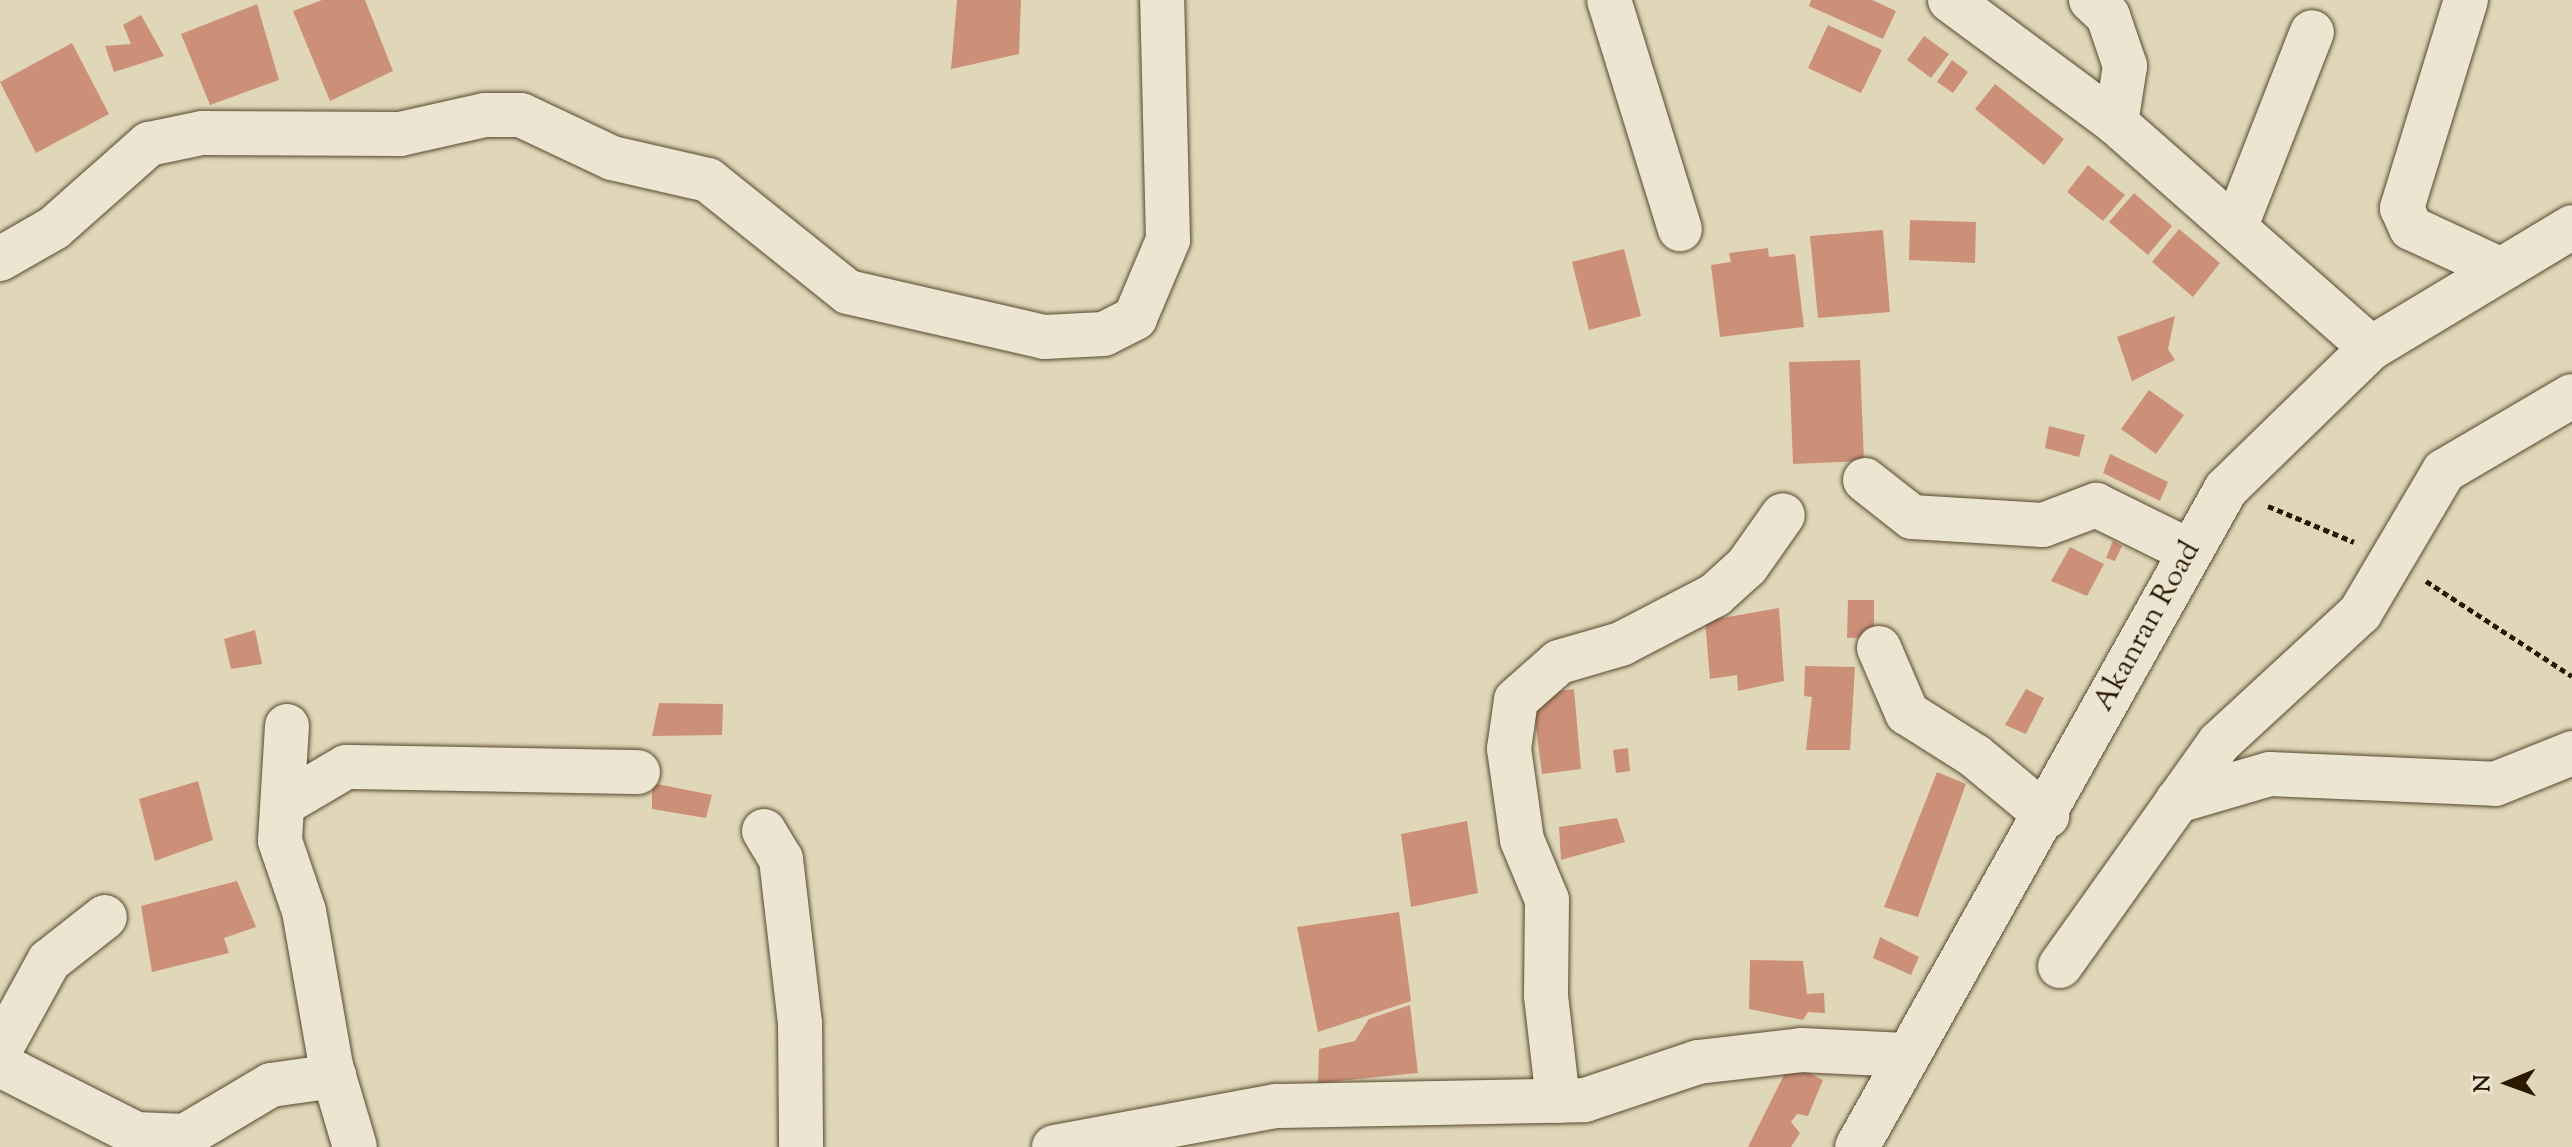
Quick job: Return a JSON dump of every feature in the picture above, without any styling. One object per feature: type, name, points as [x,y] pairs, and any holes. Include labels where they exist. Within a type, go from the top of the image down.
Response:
[{"type":"street","points":[[0,259],[54,228],[149,144],[202,133],[400,134],[485,115],[521,115],[612,158],[708,180],[744,201],[804,262],[848,292],[1044,337],[1104,334],[1135,318],[1168,240],[1162,0]]},
{"type":"street","points":[[1609,0],[1680,229]]},
{"type":"street","points":[[1950,0],[2116,123],[2371,348]]},
{"type":"street","points":[[2091,0],[2108,16],[2125,66],[2116,123]]},
{"type":"street","points":[[2466,0],[2402,208],[2411,228],[2495,267]]},
{"type":"street","points":[[2236,226],[2312,32]]},
{"type":"street","name":"Akanran Road","points":[[1857,1147],[1906,1055],[2047,816],[2189,551],[2226,489],[2371,348],[2495,267],[2572,227]]},
{"type":"street","points":[[2060,966],[2177,801],[2247,713],[2309,667],[2360,613],[2444,471],[2572,396]]},
{"type":"street","points":[[1865,480],[1912,517],[2043,525],[2096,505],[2189,551]]},
{"type":"street","points":[[1558,1101],[1546,995],[1547,900],[1522,840],[1509,749],[1516,700],[1559,662],[1621,644],[1715,595],[1747,566],[1783,515]]},
{"type":"street","points":[[1879,648],[1907,713],[1975,756],[2047,816]]},
{"type":"street","points":[[287,726],[280,841],[318,968],[334,1076],[355,1147]]},
{"type":"street","points":[[2177,801],[2270,774],[2495,784],[2572,753]]},
{"type":"street","points":[[283,804],[346,767],[638,772]]},
{"type":"street","points":[[764,831],[781,859],[800,1023],[801,1147]]},
{"type":"street","points":[[0,1050],[49,961],[105,917]]},
{"type":"street","points":[[1054,1147],[1276,1106],[1585,1100],[1698,1062],[1801,1050],[1906,1055]]},
{"type":"street","points":[[0,1065],[136,1134],[185,1136],[271,1085],[334,1076]]},
{"type":"building","points":[[322,0],[365,0],[393,71],[330,101],[293,11]]},
{"type":"building","points":[[957,0],[1021,0],[1019,54],[951,69]]},
{"type":"building","points":[[1811,0],[1872,0],[1896,11],[1883,39],[1809,6]]},
{"type":"building","points":[[257,4],[279,80],[210,105],[181,34]]},
{"type":"building","points":[[141,15],[164,56],[114,72],[105,46],[131,44],[123,25]]},
{"type":"building","points":[[1828,25],[1882,50],[1861,93],[1808,68]]},
{"type":"building","points":[[1924,36],[1949,54],[1931,78],[1907,60]]},
{"type":"building","points":[[72,43],[109,114],[36,153],[0,82]]},
{"type":"building","points":[[1952,60],[1968,72],[1953,93],[1937,82]]},
{"type":"building","points":[[1995,84],[2064,139],[2044,165],[1975,109]]},
{"type":"building","points":[[2088,165],[2125,195],[2103,221],[2067,192]]},
{"type":"building","points":[[2134,193],[2172,226],[2148,255],[2109,222]]},
{"type":"building","points":[[1910,220],[1976,222],[1975,263],[1909,260]]},
{"type":"building","points":[[2179,229],[2220,263],[2193,297],[2152,262]]},
{"type":"building","points":[[1883,230],[1890,312],[1818,318],[1810,236]]},
{"type":"building","points":[[1768,248],[1769,257],[1795,254],[1804,327],[1720,337],[1711,265],[1731,262],[1729,253]]},
{"type":"building","points":[[1624,249],[1641,316],[1589,330],[1572,262]]},
{"type":"building","points":[[2175,316],[2168,349],[2175,360],[2132,381],[2117,337]]},
{"type":"building","points":[[1860,360],[1864,461],[1793,464],[1789,362]]},
{"type":"building","points":[[2149,390],[2184,415],[2156,454],[2121,429]]},
{"type":"building","points":[[2049,426],[2085,435],[2079,457],[2045,448]]},
{"type":"building","points":[[2110,454],[2168,482],[2160,501],[2103,473]]},
{"type":"building","points":[[2113,541],[2122,546],[2115,561],[2106,558]]},
{"type":"building","points":[[2070,547],[2104,564],[2087,596],[2051,581]]},
{"type":"building","points":[[1848,600],[1874,600],[1874,637],[1847,638]]},
{"type":"building","points":[[1779,608],[1784,681],[1738,691],[1737,675],[1710,679],[1705,621]]},
{"type":"building","points":[[255,630],[262,664],[231,669],[224,639]]},
{"type":"building","points":[[1805,666],[1855,667],[1850,750],[1806,750],[1812,697],[1804,696]]},
{"type":"building","points":[[1574,689],[1581,769],[1542,774],[1532,695]]},
{"type":"building","points":[[2026,689],[2044,698],[2026,734],[2005,725]]},
{"type":"building","points":[[659,703],[723,704],[722,735],[652,736]]},
{"type":"building","points":[[1628,748],[1630,771],[1616,773],[1613,750]]},
{"type":"building","points":[[1937,772],[1966,784],[1918,917],[1884,907]]},
{"type":"building","points":[[198,781],[213,840],[155,861],[139,799]]},
{"type":"building","points":[[652,783],[712,795],[706,818],[652,809]]},
{"type":"building","points":[[1617,818],[1625,842],[1561,860],[1559,827]]},
{"type":"building","points":[[1467,821],[1478,893],[1411,907],[1401,834]]},
{"type":"building","points":[[237,881],[256,927],[224,938],[229,953],[152,972],[141,906]]},
{"type":"building","points":[[1399,912],[1411,1001],[1318,1032],[1297,927]]},
{"type":"building","points":[[1880,937],[1919,957],[1911,975],[1873,958]]},
{"type":"building","points":[[1750,960],[1803,961],[1807,994],[1824,993],[1825,1013],[1808,1012],[1803,1020],[1749,1009]]},
{"type":"building","points":[[1410,1005],[1418,1073],[1318,1083],[1319,1049],[1355,1041],[1369,1019]]},
{"type":"building","points":[[1790,1063],[1823,1080],[1808,1116],[1797,1114],[1791,1122],[1800,1133],[1791,1147],[1748,1147]]}]
